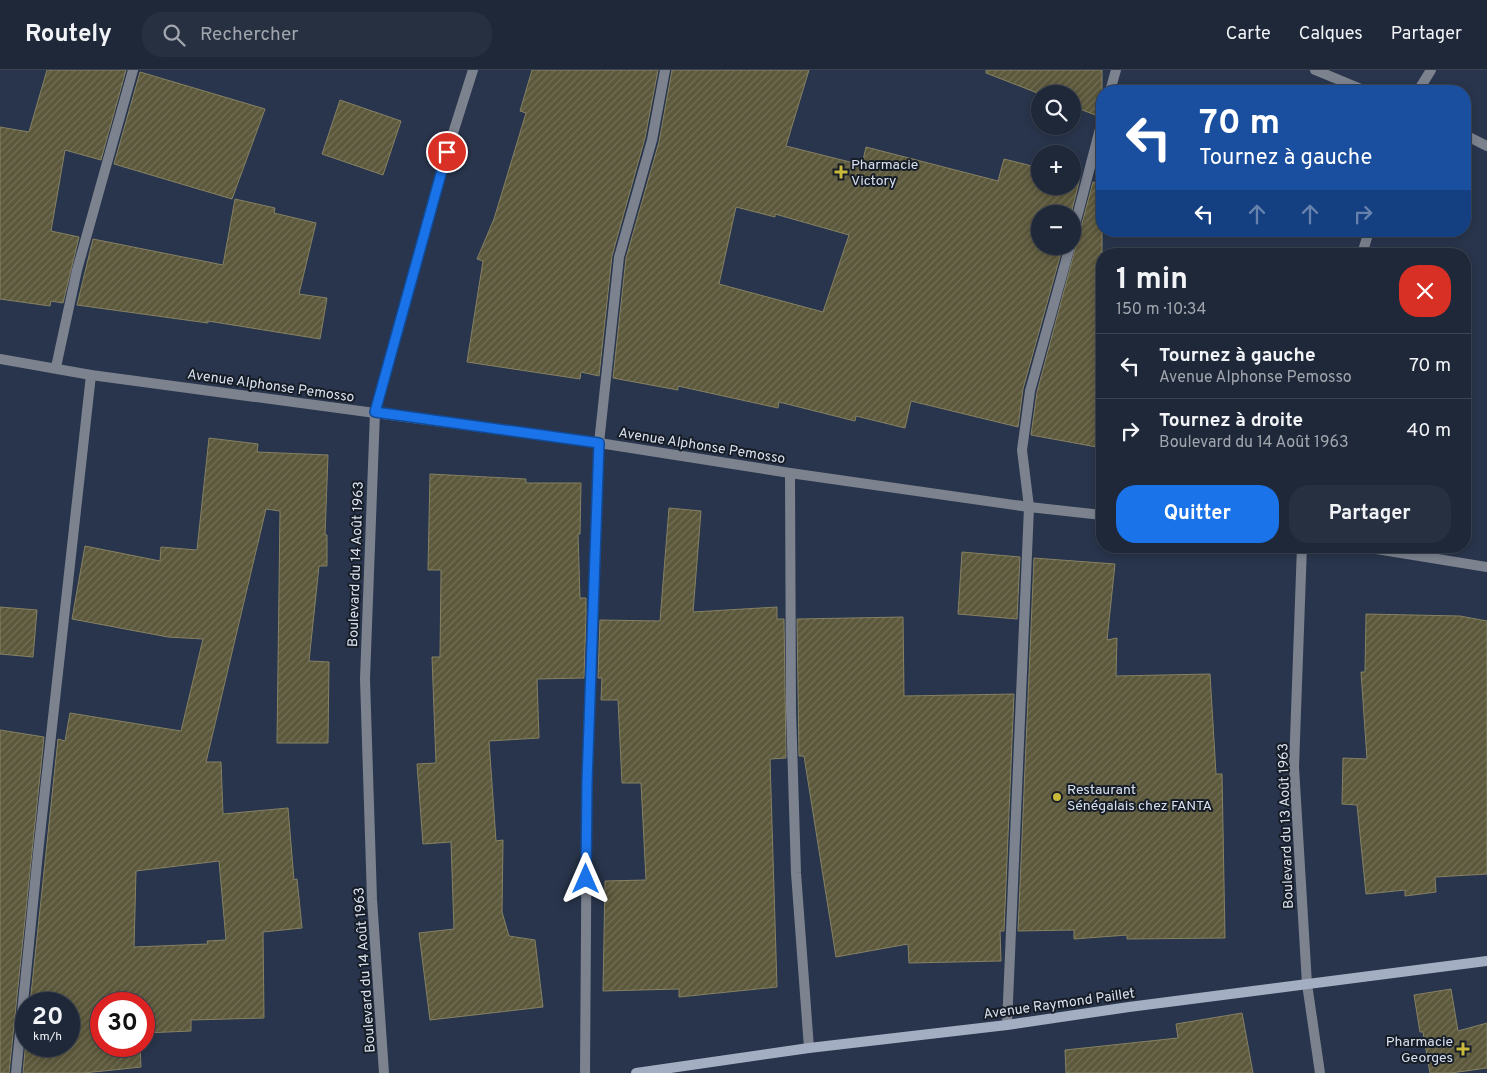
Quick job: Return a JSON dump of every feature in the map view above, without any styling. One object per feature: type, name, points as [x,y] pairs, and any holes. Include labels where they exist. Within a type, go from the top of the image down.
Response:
[{"type":"main road","name":"Avenue Raymond Paillet","points":[[636,1073],[809,1048],[1007,1025],[1487,961]]},
{"type":"street","points":[[56,368],[77,270],[133,70]]},
{"type":"street","name":"Boulevard du 14 Août 1963","points":[[384,1073],[372,899],[365,679],[375,412],[447,152],[473,70]]},
{"type":"street","points":[[585,1073],[587,782],[599,443],[619,257],[652,140],[665,70]]},
{"type":"street","points":[[1112,85],[1116,70]]},
{"type":"street","points":[[1315,70],[1351,85]]},
{"type":"street","points":[[1422,85],[1431,70]]},
{"type":"street","points":[[1471,138],[1487,146]]},
{"type":"street","points":[[1080,205],[1096,143]]},
{"type":"street","points":[[1007,1025],[1029,507],[1022,450],[1030,391],[1068,255]]},
{"type":"street","name":"Avenue Alphonse Pemosso","points":[[0,359],[92,375],[599,443],[790,473],[1096,515]]},
{"type":"street","points":[[16,1073],[38,853],[92,375]]},
{"type":"street","points":[[790,473],[791,710],[796,873],[809,1048]]},
{"type":"street","name":"Boulevard du 13 Août 1963","points":[[1302,553],[1294,767],[1307,984],[1320,1073]]},
{"type":"street","points":[[1401,553],[1487,567]]},
{"type":"building","points":[[47,70],[126,70],[101,160],[65,150],[51,231],[79,237],[63,303],[51,301],[50,306],[0,299],[0,127],[29,132]]},
{"type":"building","points":[[532,70],[658,70],[645,138],[612,256],[599,376],[581,372],[580,379],[467,362],[483,261],[477,259],[494,219],[526,113],[520,111]]},
{"type":"building","points":[[672,70],[809,70],[786,146],[862,165],[866,147],[998,181],[1004,159],[1031,166],[1031,195],[1076,195],[1073,205],[1031,205],[1031,255],[1060,255],[1023,389],[1018,427],[911,401],[905,428],[856,416],[855,421],[779,402],[778,408],[678,386],[678,390],[613,378],[626,258],[659,142]],"holes":[[[736,207],[775,217],[775,214],[849,235],[823,312],[719,284]]]},
{"type":"building","points":[[986,70],[1102,70],[1102,85],[1096,85],[1096,115],[1081,109],[1081,85],[1031,85],[1031,90],[986,73]]},
{"type":"building","points":[[140,72],[265,109],[232,199],[114,164]]},
{"type":"building","points":[[340,100],[401,121],[383,175],[322,154]]},
{"type":"building","points":[[1093,182],[1096,183],[1096,237],[1102,237],[1102,248],[1096,248],[1096,447],[1031,435],[1037,392],[1074,255],[1081,255],[1081,227]]},
{"type":"building","points":[[235,199],[275,208],[274,213],[316,223],[299,294],[327,298],[320,339],[208,321],[208,323],[77,305],[93,239],[223,265]]},
{"type":"building","points":[[209,438],[258,444],[257,452],[328,455],[325,535],[327,535],[327,566],[319,566],[309,661],[329,662],[328,743],[277,743],[280,511],[266,509],[206,762],[221,762],[223,814],[288,808],[294,880],[297,879],[302,928],[263,932],[264,1018],[191,1020],[191,1031],[155,1033],[155,992],[90,992],[90,1057],[141,1057],[141,1067],[84,1073],[23,1073],[24,1057],[80,1057],[80,992],[31,992],[58,739],[65,741],[70,713],[181,731],[203,639],[168,637],[72,619],[85,546],[160,561],[161,547],[197,550]],"holes":[[[219,861],[226,940],[207,941],[208,944],[134,947],[136,871]]]},
{"type":"building","points":[[430,474],[526,479],[526,483],[581,483],[580,534],[578,534],[580,598],[586,598],[586,615],[584,678],[537,679],[539,738],[489,741],[496,841],[503,840],[502,912],[509,936],[535,940],[543,1007],[430,1020],[419,933],[454,929],[451,842],[423,844],[417,764],[436,763],[432,657],[440,657],[441,570],[428,570]]},
{"type":"building","points":[[669,508],[701,511],[693,612],[777,607],[777,619],[784,619],[786,758],[770,759],[777,987],[679,997],[679,989],[603,991],[605,881],[646,880],[641,783],[622,783],[618,700],[601,700],[602,678],[598,678],[600,620],[660,621]]},
{"type":"building","points":[[962,552],[1020,557],[1017,619],[958,614]]},
{"type":"building","points":[[1034,558],[1115,564],[1107,640],[1117,638],[1116,676],[1210,674],[1216,774],[1222,774],[1225,938],[1127,939],[1127,935],[1074,939],[1074,930],[1018,931]]},
{"type":"building","points":[[0,607],[37,610],[33,657],[0,654]]},
{"type":"building","points":[[1366,614],[1460,616],[1487,621],[1487,874],[1435,877],[1436,892],[1405,896],[1405,890],[1366,894],[1357,805],[1342,804],[1343,758],[1367,759],[1361,672],[1365,672]]},
{"type":"building","points":[[903,617],[904,696],[1014,694],[1004,931],[1000,931],[1001,961],[909,963],[908,944],[836,957],[804,756],[799,756],[797,619]]},
{"type":"building","points":[[0,730],[44,737],[17,992],[15,992],[15,1015],[9,1073],[0,1073]]},
{"type":"building","points":[[1451,989],[1458,1031],[1487,1023],[1487,1068],[1451,1073],[1430,1073],[1423,1032],[1420,1032],[1414,995]]},
{"type":"building","points":[[1242,1013],[1253,1073],[1066,1073],[1065,1050],[1178,1038],[1176,1024]]},
{"type":"place","name":"Pharmacie Victory","points":[[841,172]]},
{"type":"place","name":"Restaurant Sénégalais chez FANTA","points":[[1057,797]]},
{"type":"place","name":"Pharmacie Georges","points":[[1463,1049]]},
{"type":"route","points":[[447,152],[375,412],[599,443],[587,782],[586,879]]}]
